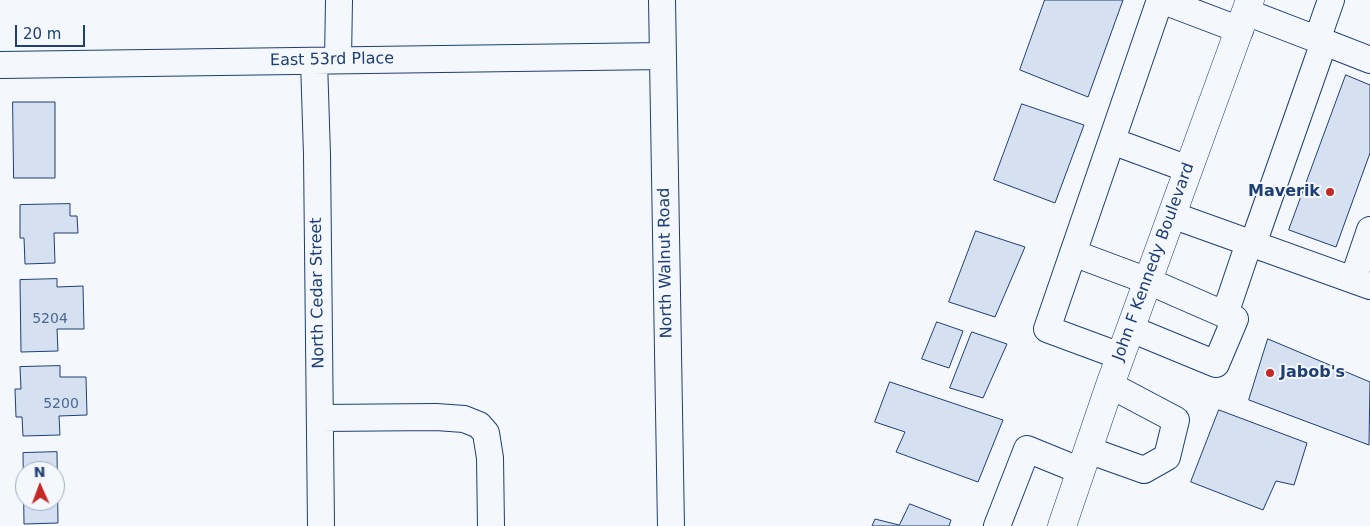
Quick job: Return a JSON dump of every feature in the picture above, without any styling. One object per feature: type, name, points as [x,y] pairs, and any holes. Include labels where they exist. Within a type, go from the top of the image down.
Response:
[{"type":"main road","name":"John F Kennedy Boulevard","points":[[1062,526],[1120,356],[1245,14]]},
{"type":"street","name":"North Cedar Street","points":[[322,526],[317,154],[326,60],[340,0]]},
{"type":"street","name":"North Walnut Road","points":[[662,0],[671,526]]},
{"type":"street","points":[[1120,356],[1047,328],[1160,0],[1245,14],[1370,60]]},
{"type":"street","points":[[1225,314],[1321,41],[1331,0]]},
{"type":"street","name":"East 53rd Place","points":[[0,65],[663,56]]},
{"type":"street","points":[[1112,141],[1188,169]]},
{"type":"street","points":[[1172,215],[1361,283],[1370,230]]},
{"type":"street","points":[[1073,253],[1148,281],[1236,319],[1216,364],[1130,329]]},
{"type":"street","points":[[998,526],[1028,450],[1144,470],[1167,457],[1176,420],[1110,385]]},
{"type":"street","points":[[320,418],[436,417],[464,419],[479,425],[486,433],[490,458],[491,526]]},
{"type":"building","points":[[1045,0],[1123,0],[1088,97],[1020,70]]},
{"type":"building","name":"Maverik","points":[[1346,75],[1370,85],[1370,153],[1336,247],[1289,230]]},
{"type":"building","points":[[13,102],[55,102],[55,178],[14,178]]},
{"type":"building","points":[[1022,104],[1084,125],[1055,203],[994,180]]},
{"type":"building","points":[[70,204],[70,216],[77,216],[78,233],[54,233],[55,263],[25,264],[24,238],[20,238],[20,205]]},
{"type":"building","points":[[976,231],[1025,247],[995,317],[949,302]]},
{"type":"building","points":[[57,279],[57,287],[83,286],[84,329],[57,329],[58,351],[21,352],[20,280]]},
{"type":"building","points":[[937,322],[963,331],[949,368],[922,359]]},
{"type":"building","points":[[972,332],[1007,344],[983,398],[950,388]]},
{"type":"building","points":[[1268,339],[1370,382],[1369,445],[1249,400]]},
{"type":"building","points":[[60,366],[60,377],[86,377],[87,415],[59,416],[60,435],[23,436],[22,417],[16,417],[15,389],[21,389],[20,367]]},
{"type":"building","points":[[890,382],[1003,420],[978,482],[896,452],[905,432],[875,422]]},
{"type":"building","points":[[1219,410],[1307,443],[1294,485],[1276,481],[1263,510],[1191,482]]},
{"type":"building","points":[[57,452],[57,461],[23,461],[23,453]]},
{"type":"building","points":[[910,504],[951,520],[949,526],[872,526],[875,519],[899,525]]},
{"type":"building","points":[[24,511],[58,511],[58,523],[24,524]]},
{"type":"place","name":"Maverik","points":[[1330,192]]},
{"type":"place","name":"Jabob's","points":[[1270,373]]}]
